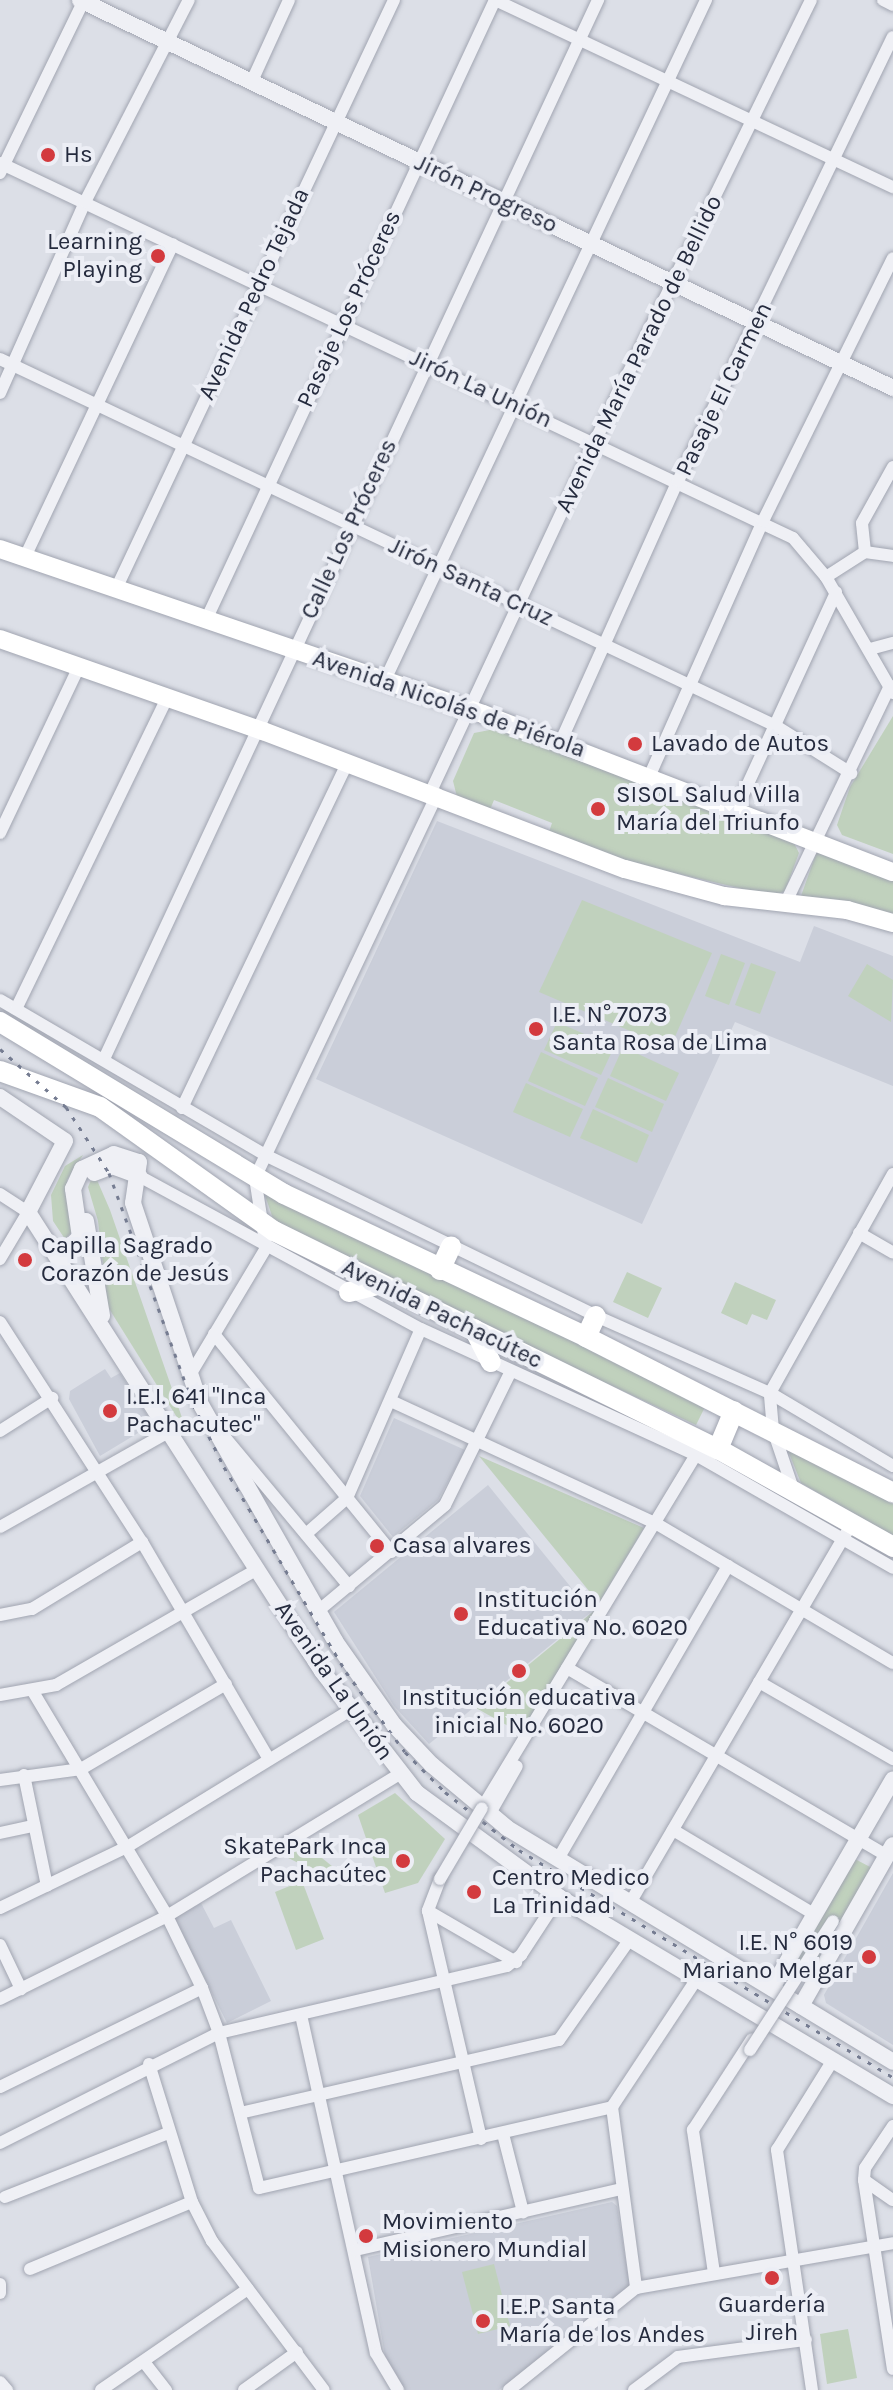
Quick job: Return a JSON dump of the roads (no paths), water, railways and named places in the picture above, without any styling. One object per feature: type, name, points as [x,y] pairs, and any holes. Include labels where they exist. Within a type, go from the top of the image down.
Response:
[{"type":"main road","name":"Avenida Nicolás de Piérola","points":[[0,549],[472,710],[893,872]]},
{"type":"main road","points":[[0,639],[255,728],[625,869],[724,896],[847,910],[893,923]]},
{"type":"main road","name":"Avenida Pachacútec","points":[[8,1016],[255,1178],[440,1270],[586,1337],[893,1493]]},
{"type":"main road","name":"Avenida Pachacútec","points":[[0,1071],[100,1107],[263,1224],[718,1449],[793,1489],[848,1530],[893,1547]]},
{"type":"main road","points":[[440,1270],[451,1246]]},
{"type":"main road","points":[[349,1292],[380,1284]]},
{"type":"main road","points":[[586,1337],[596,1316]]},
{"type":"main road","points":[[474,1329],[491,1362]]},
{"type":"main road","points":[[718,1449],[734,1411]]},
{"type":"street","points":[[0,393],[85,202],[189,0]]},
{"type":"street","points":[[252,81],[289,0]]},
{"type":"street","name":"Avenida Pedro Tejada","points":[[116,589],[257,283],[394,0]]},
{"type":"street","points":[[495,0],[893,187]]},
{"type":"street","name":"Pasaje Los Próceres","points":[[206,620],[341,323],[495,0]]},
{"type":"street","name":"Calle Los Próceres","points":[[104,1059],[425,363],[505,204],[598,0]]},
{"type":"street","points":[[385,680],[512,403],[706,0]]},
{"type":"street","name":"Avenida María Parado de Bellido","points":[[255,1178],[522,606],[594,443],[811,0]]},
{"type":"street","points":[[883,0],[893,5]]},
{"type":"street","points":[[1,167],[81,1]]},
{"type":"street","name":"Jirón Progreso","points":[[81,1],[505,204],[843,361],[893,388]]},
{"type":"street","name":"Pasaje El Carmen","points":[[560,743],[678,481],[893,37]]},
{"type":"street","name":"Jirón La Unión","points":[[1,167],[85,202],[763,521],[800,544],[826,577],[892,690]]},
{"type":"street","points":[[25,557],[173,244]]},
{"type":"street","points":[[649,777],[692,687],[763,521],[893,258]]},
{"type":"street","name":"Jirón Santa Cruz","points":[[0,359],[776,726],[851,773]]},
{"type":"street","points":[[865,552],[862,523],[893,467]]},
{"type":"street","points":[[826,577],[865,552],[893,556]]},
{"type":"street","points":[[735,812],[836,592]]},
{"type":"street","points":[[870,649],[893,643]]},
{"type":"street","points":[[0,833],[79,667]]},
{"type":"street","points":[[786,902],[892,690]]},
{"type":"street","points":[[8,1016],[167,698]]},
{"type":"street","points":[[182,1108],[347,764]]},
{"type":"street","name":"Avenida Pachacútec","points":[[0,1000],[8,1016],[104,1059],[265,1155],[596,1316],[770,1393],[893,1466]]},
{"type":"street","points":[[0,1097],[65,1141],[0,1259]]},
{"type":"street","points":[[58,1258],[80,1237],[73,1189],[82,1169],[120,1154],[139,1162],[139,1176],[108,1166],[82,1183],[88,1287]]},
{"type":"street","points":[[793,1489],[773,1430],[770,1393],[893,1174]]},
{"type":"street","name":"Avenida Pachacútec","points":[[139,1176],[266,1248],[421,1329],[696,1455],[848,1530],[893,1568]]},
{"type":"street","name":"Avenida La Unión","points":[[139,1176],[133,1203],[207,1417],[318,1611],[394,1725],[486,1812],[893,2062]]},
{"type":"street","points":[[190,1375],[266,1248],[255,1178]]},
{"type":"street","points":[[0,1194],[28,1212],[58,1258],[88,1287]]},
{"type":"street","points":[[859,1233],[893,1253]]},
{"type":"street","name":"Avenida La Unión","points":[[88,1287],[105,1330],[172,1430],[349,1711],[400,1774],[439,1814],[559,1897],[698,1977],[893,2096]]},
{"type":"street","points":[[0,1322],[5,1339],[52,1398],[142,1542],[268,1758]]},
{"type":"street","points":[[306,1534],[347,1498],[421,1329]]},
{"type":"street","points":[[214,1334],[391,1552]]},
{"type":"street","points":[[318,1611],[445,1505],[480,1440],[511,1371]]},
{"type":"street","points":[[0,1431],[52,1398]]},
{"type":"street","points":[[391,1401],[655,1523],[893,1663]]},
{"type":"street","points":[[207,1417],[349,1586]]},
{"type":"street","points":[[0,1527],[99,1474],[172,1430]]},
{"type":"street","points":[[486,1812],[535,1720],[696,1455]]},
{"type":"street","points":[[630,1903],[848,1530]]},
{"type":"street","points":[[0,1615],[32,1609],[142,1542]]},
{"type":"street","points":[[558,1859],[728,1566]]},
{"type":"street","points":[[0,1695],[56,1685],[258,1569]]},
{"type":"street","points":[[567,1668],[858,1839],[890,1851],[801,2006]]},
{"type":"street","points":[[481,2139],[428,1911],[440,1879],[486,1812],[563,1685],[567,1668]]},
{"type":"street","points":[[759,1682],[893,1759]]},
{"type":"street","points":[[0,1780],[81,1769],[226,1684]]},
{"type":"street","points":[[32,1690],[167,1916],[202,1988],[219,2033],[256,2185],[263,2189],[337,2173],[612,2107]]},
{"type":"street","points":[[0,1908],[127,1847],[349,1711]]},
{"type":"street","points":[[0,1999],[167,1916],[400,1774]]},
{"type":"street","points":[[24,1775],[47,1886]]},
{"type":"street","points":[[772,1988],[893,1779]]},
{"type":"street","points":[[0,1833],[34,1826]]},
{"type":"street","points":[[673,1830],[814,1914]]},
{"type":"street","points":[[0,2143],[149,2064],[219,2033],[447,1983],[516,1962],[559,1897]]},
{"type":"street","points":[[712,2101],[750,2050],[833,1921],[859,1904]]},
{"type":"street","points":[[428,1911],[516,1962]]},
{"type":"street","points":[[240,2113],[559,2040],[630,1939]]},
{"type":"street","points":[[0,1945],[21,1989]]},
{"type":"street","points":[[636,2288],[612,2107],[698,1977]]},
{"type":"street","points":[[0,2087],[202,1988]]},
{"type":"street","points":[[301,2015],[376,2353],[398,2390]]},
{"type":"street","points":[[714,2273],[693,2133],[765,2019]]},
{"type":"street","points":[[812,2390],[777,2150],[833,2060]]},
{"type":"street","points":[[149,2064],[192,2202],[212,2241],[324,2390]]},
{"type":"street","points":[[893,2126],[865,2168],[864,2180],[893,2369]]},
{"type":"street","points":[[5,2197],[168,2133]]},
{"type":"street","points":[[503,2134],[523,2212]]},
{"type":"street","points":[[864,2180],[893,2200]]},
{"type":"street","points":[[355,2250],[622,2189]]},
{"type":"street","points":[[30,2269],[192,2202]]},
{"type":"street","points":[[517,2388],[636,2288],[893,2243]]},
{"type":"street","points":[[0,2284],[0,2293]]},
{"type":"street","points":[[101,2390],[248,2289]]},
{"type":"street","points":[[634,2390],[678,2357],[806,2340]]},
{"type":"street","points":[[244,2390],[297,2352]]},
{"type":"street","points":[[144,2362],[166,2390]]},
{"type":"street","points":[[0,2382],[7,2390]]},
{"type":"railway","points":[[0,1049],[66,1107],[109,1173],[193,1404],[224,1467],[346,1672],[405,1752],[445,1792],[519,1850],[893,2077]]},
{"type":"place","name":"Hs","points":[[48,155]]},
{"type":"place","name":"Learning Playing","points":[[158,256]]},
{"type":"place","name":"Lavado de Autos","points":[[635,744]]},
{"type":"place","name":"SISOL Salud Villa María del Triunfo","points":[[598,809]]},
{"type":"place","name":"I.E. N° 7073 Santa Rosa de Lima","points":[[536,1029]]},
{"type":"place","name":"Capilla Sagrado Corazón de Jesús","points":[[25,1260]]},
{"type":"place","name":"I.E.I. 641 \"Inca Pachacutec\"","points":[[110,1411]]},
{"type":"place","name":"Casa alvares","points":[[377,1546]]},
{"type":"place","name":"Institución Educativa No. 6020","points":[[461,1614]]},
{"type":"place","name":"Institución educativa inicial No. 6020","points":[[519,1671]]},
{"type":"place","name":"SkatePark Inca Pachacútec","points":[[403,1861]]},
{"type":"place","name":"Centro Medico La Trinidad","points":[[474,1892]]},
{"type":"place","name":"I.E. N° 6019 Mariano Melgar","points":[[869,1957]]},
{"type":"place","name":"Movimiento Misionero Mundial","points":[[366,2236]]},
{"type":"place","name":"Guardería Jireh","points":[[772,2278]]},
{"type":"place","name":"I.E.P. Santa María de los Andes","points":[[483,2321]]}]
